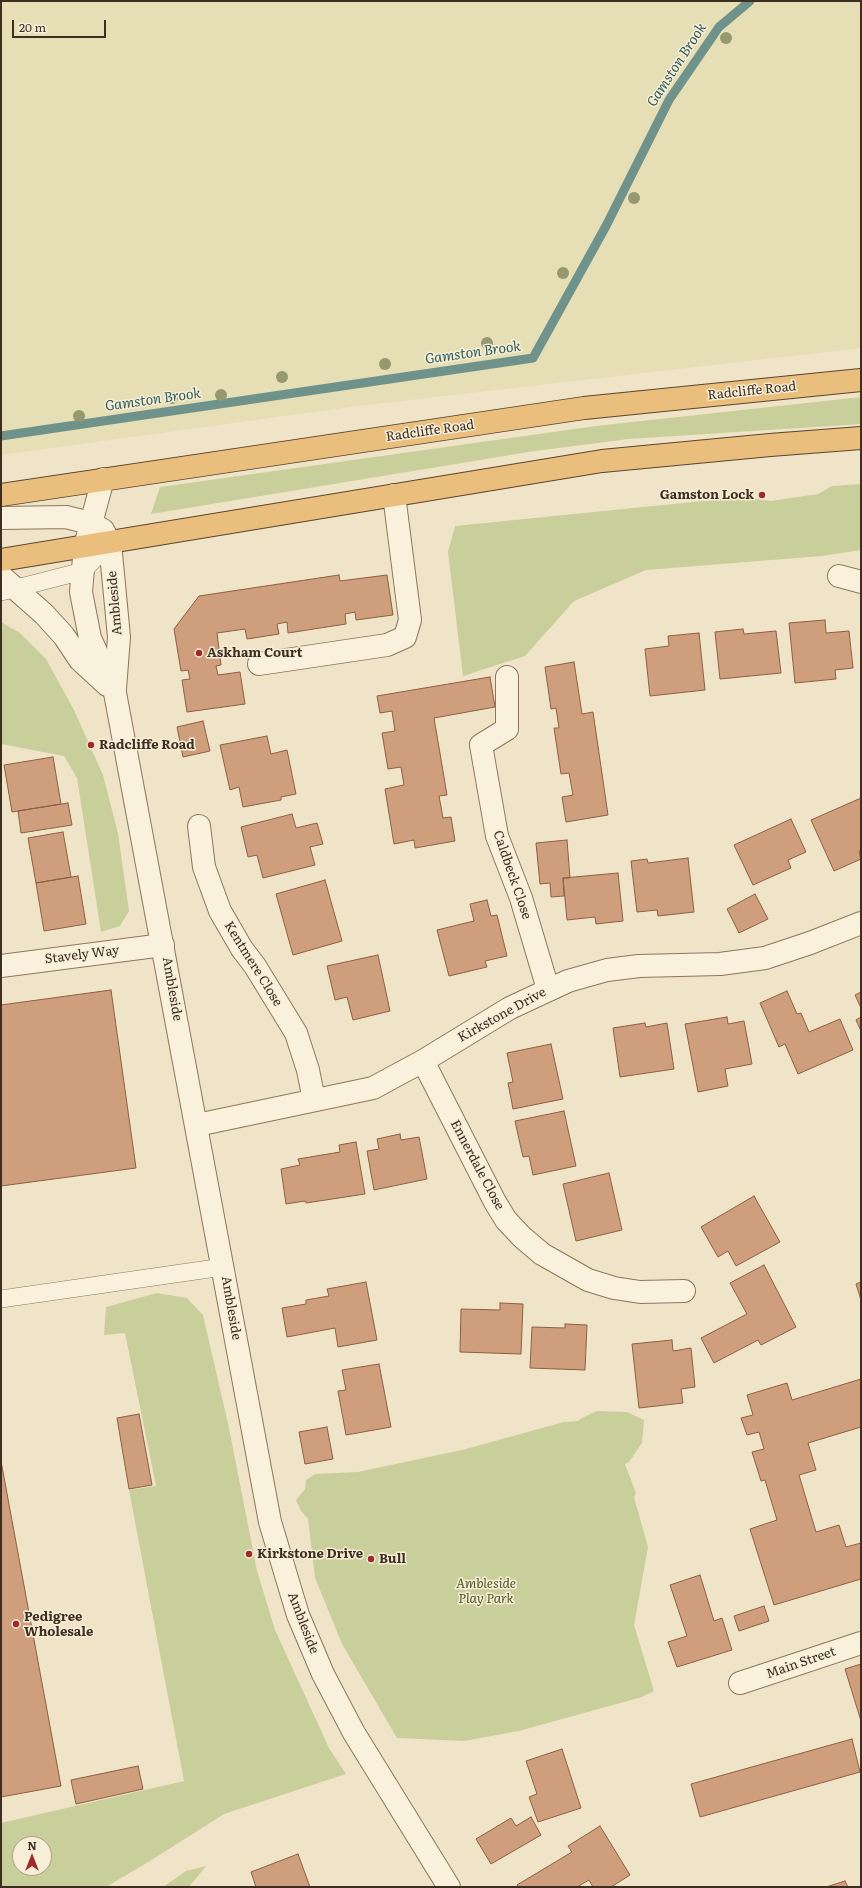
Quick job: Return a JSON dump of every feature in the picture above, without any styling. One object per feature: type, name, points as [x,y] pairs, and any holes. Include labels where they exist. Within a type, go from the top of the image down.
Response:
[{"type":"highway","name":"Radcliffe Road","points":[[1,495],[584,408],[861,380]]},
{"type":"highway","points":[[1,560],[602,461],[770,444],[861,438]]},
{"type":"street","name":"Ambleside","points":[[103,479],[85,546],[81,592],[90,638],[115,692],[270,1522],[298,1615],[323,1674],[354,1733],[448,1887]]},
{"type":"street","points":[[259,664],[387,645],[405,637],[410,620],[394,495]]},
{"type":"street","points":[[1,518],[66,517],[90,523],[103,530],[110,543]]},
{"type":"street","name":"Ambleside","points":[[110,543],[119,637],[115,692]]},
{"type":"street","points":[[840,576],[861,582]]},
{"type":"street","points":[[6,586],[59,630],[80,660],[115,692]]},
{"type":"street","name":"Caldbeck Close","points":[[507,677],[507,729],[481,746],[497,836],[521,898],[548,989]]},
{"type":"street","name":"Kentmere Close","points":[[200,826],[204,867],[220,911],[242,950],[255,966],[296,1033],[308,1070],[314,1100]]},
{"type":"street","name":"Kirkstone Drive","points":[[197,1125],[373,1088],[423,1061],[510,1008],[568,981],[607,970],[639,966],[720,964],[765,958],[810,943],[861,923]]},
{"type":"street","name":"Stavely Way","points":[[1,966],[163,945]]},
{"type":"street","name":"Ennerdale Close","points":[[423,1061],[495,1202],[506,1220],[522,1237],[542,1254],[588,1280],[614,1288],[640,1292],[684,1291]]},
{"type":"street","name":"Main Street","points":[[740,1683],[861,1643]]},
{"type":"lane","points":[[6,586],[83,571],[110,543]]},
{"type":"lane","points":[[1,1299],[223,1267]]},
{"type":"shaded area","points":[[1,1],[861,1],[861,348],[358,406],[1,455]]},
{"type":"green space","points":[[861,397],[861,424],[629,439],[535,451],[151,514],[160,487],[596,426]]},
{"type":"green space","points":[[861,484],[861,550],[822,556],[646,570],[574,601],[525,656],[463,676],[448,552],[455,526],[743,497],[771,501],[818,494],[832,486]]},
{"type":"green space","points":[[1,622],[20,633],[46,659],[74,710],[103,775],[118,833],[129,911],[120,926],[101,932],[77,778],[64,756],[1,744]]},
{"type":"green space","points":[[157,1293],[187,1298],[203,1315],[229,1428],[257,1571],[275,1630],[329,1748],[346,1774],[224,1814],[106,1887],[1,1887],[1,1823],[184,1781],[129,1490],[156,1486],[125,1333],[104,1335],[106,1307]]},
{"type":"green space","name":"Ambleside Play Park","points":[[597,1411],[627,1412],[644,1420],[642,1443],[629,1462],[625,1464],[636,1493],[634,1497],[648,1547],[634,1625],[654,1691],[642,1697],[519,1731],[464,1741],[397,1738],[342,1644],[315,1578],[308,1519],[301,1511],[296,1500],[305,1489],[306,1480],[315,1474],[358,1472],[462,1450],[564,1422],[578,1421]]},
{"type":"green space","points":[[206,1866],[189,1887],[163,1887],[186,1871]]},
{"type":"building","name":"Askham Court","points":[[339,575],[340,581],[387,575],[393,615],[356,620],[355,612],[345,614],[346,624],[288,633],[287,622],[277,624],[279,634],[247,639],[245,629],[217,633],[221,665],[216,666],[218,675],[240,672],[245,704],[187,712],[182,680],[190,679],[188,670],[181,671],[174,629],[199,596]]},
{"type":"building","points":[[825,620],[826,633],[849,631],[853,668],[835,670],[836,679],[795,683],[789,623]]},
{"type":"building","points":[[743,629],[744,634],[776,631],[781,673],[720,679],[715,632]]},
{"type":"building","points":[[699,633],[705,690],[650,696],[645,649],[669,646],[668,636]]},
{"type":"building","points":[[574,662],[582,714],[593,712],[608,815],[566,822],[562,797],[573,795],[569,773],[561,774],[554,728],[559,728],[556,708],[551,709],[545,667]]},
{"type":"building","points":[[490,677],[495,707],[434,718],[447,795],[439,796],[443,818],[451,817],[455,841],[415,848],[414,840],[394,844],[385,789],[404,785],[401,767],[388,769],[382,733],[395,731],[392,711],[380,713],[377,696]]},
{"type":"building","points":[[203,721],[210,751],[183,757],[177,727]]},
{"type":"building","points":[[267,736],[271,754],[287,750],[296,794],[281,797],[281,800],[243,807],[239,787],[230,790],[220,745]]},
{"type":"building","points":[[53,757],[61,804],[12,812],[4,765]]},
{"type":"building","points":[[861,798],[861,850],[859,851],[861,859],[834,871],[811,820]]},
{"type":"building","points":[[68,803],[72,825],[21,833],[18,811]]},
{"type":"building","points":[[292,814],[296,828],[317,823],[323,844],[310,847],[315,865],[263,878],[257,855],[248,857],[241,827]]},
{"type":"building","points":[[791,819],[806,852],[788,860],[791,868],[753,885],[734,845]]},
{"type":"building","points":[[63,832],[71,877],[36,883],[28,838]]},
{"type":"building","points":[[567,840],[570,878],[563,878],[564,896],[551,897],[550,883],[540,884],[536,843]]},
{"type":"building","points":[[688,858],[694,912],[658,916],[657,910],[637,912],[631,861],[647,859],[648,863]]},
{"type":"building","points":[[618,873],[623,921],[596,924],[595,917],[567,920],[563,878]]},
{"type":"building","points":[[78,876],[86,924],[44,931],[36,883]]},
{"type":"building","points":[[325,880],[342,941],[293,955],[276,894]]},
{"type":"building","points":[[755,894],[768,919],[739,933],[727,909]]},
{"type":"building","points":[[487,900],[491,916],[497,915],[507,956],[485,961],[487,967],[449,976],[437,930],[474,921],[470,904]]},
{"type":"building","points":[[378,955],[390,1011],[353,1020],[347,997],[335,1000],[327,966]]},
{"type":"building","points":[[111,990],[136,1168],[1,1186],[1,1005]]},
{"type":"building","points":[[787,991],[797,1014],[801,1013],[809,1032],[840,1019],[853,1050],[798,1074],[785,1044],[779,1047],[760,1003]]},
{"type":"building","points":[[861,992],[861,1008],[855,995]]},
{"type":"building","points":[[727,1017],[728,1024],[744,1021],[752,1064],[725,1069],[728,1086],[698,1092],[685,1024]]},
{"type":"building","points":[[861,1017],[861,1031],[856,1020]]},
{"type":"building","points":[[645,1023],[646,1027],[667,1023],[674,1069],[620,1077],[613,1028]]},
{"type":"building","points":[[551,1044],[563,1099],[513,1109],[508,1083],[513,1082],[507,1053]]},
{"type":"building","points":[[564,1111],[576,1166],[533,1175],[529,1156],[523,1157],[515,1121]]},
{"type":"building","points":[[400,1134],[401,1140],[419,1137],[427,1179],[374,1190],[367,1151],[379,1149],[377,1139]]},
{"type":"building","points":[[356,1142],[365,1194],[306,1203],[305,1201],[286,1204],[281,1169],[300,1165],[298,1159],[340,1152],[339,1145]]},
{"type":"building","points":[[609,1173],[622,1230],[576,1241],[563,1184]]},
{"type":"building","points":[[754,1196],[780,1242],[736,1266],[728,1251],[718,1257],[701,1227]]},
{"type":"building","points":[[764,1265],[796,1327],[761,1345],[758,1340],[714,1363],[701,1338],[747,1314],[730,1283]]},
{"type":"building","points":[[366,1282],[377,1340],[338,1347],[335,1328],[287,1337],[282,1308],[306,1304],[306,1300],[329,1296],[327,1289]]},
{"type":"building","points":[[861,1282],[861,1300],[856,1284]]},
{"type":"building","points":[[500,1303],[523,1304],[521,1354],[460,1352],[461,1309],[500,1310]]},
{"type":"building","points":[[565,1324],[587,1325],[585,1370],[530,1368],[532,1327],[565,1328]]},
{"type":"building","points":[[672,1340],[673,1351],[691,1348],[695,1387],[681,1389],[683,1403],[639,1408],[632,1344]]},
{"type":"building","points":[[379,1364],[391,1427],[346,1435],[338,1391],[346,1390],[342,1370]]},
{"type":"building","points":[[861,1379],[861,1427],[808,1443],[816,1470],[799,1475],[816,1532],[839,1525],[846,1547],[861,1543],[861,1579],[774,1605],[750,1529],[777,1520],[765,1480],[761,1481],[752,1452],[764,1449],[759,1432],[747,1435],[741,1418],[753,1415],[747,1395],[787,1383],[792,1400]]},
{"type":"building","points":[[139,1414],[152,1485],[129,1489],[117,1418]]},
{"type":"building","points":[[327,1427],[333,1459],[305,1464],[299,1432]]},
{"type":"building","name":"Pedigree Wholesale","points":[[1,1461],[61,1786],[1,1797]]},
{"type":"building","points":[[700,1575],[714,1621],[722,1618],[732,1650],[677,1667],[668,1642],[687,1636],[670,1585]]},
{"type":"building","points":[[764,1606],[769,1621],[739,1631],[734,1616]]},
{"type":"building","points":[[861,1664],[861,1721],[845,1669]]},
{"type":"building","points":[[852,1739],[860,1772],[700,1817],[691,1784]]},
{"type":"building","points":[[562,1749],[581,1808],[538,1822],[529,1797],[537,1794],[526,1761]]},
{"type":"building","points":[[138,1766],[143,1789],[76,1804],[71,1780]]},
{"type":"building","points":[[531,1817],[541,1835],[491,1864],[476,1839],[511,1818],[516,1826]]},
{"type":"building","points":[[600,1826],[630,1875],[611,1887],[593,1887],[589,1880],[577,1887],[518,1887],[517,1885],[572,1852],[568,1846]]},
{"type":"building","points":[[298,1854],[310,1887],[256,1887],[251,1872]]},
{"type":"building","points":[[845,1881],[848,1887],[826,1887]]},
{"type":"waterway","name":"Gamston Brook","points":[[1,436],[533,358],[606,226],[669,100],[719,27],[750,1]]},
{"type":"place","name":"Gamston Lock","points":[[762,495]]},
{"type":"place","name":"Askham Court","points":[[199,653]]},
{"type":"place","name":"Radcliffe Road","points":[[91,745]]},
{"type":"place","name":"Kirkstone Drive","points":[[249,1554]]},
{"type":"place","name":"Bull","points":[[371,1559]]},
{"type":"place","name":"Pedigree Wholesale","points":[[16,1624]]}]
